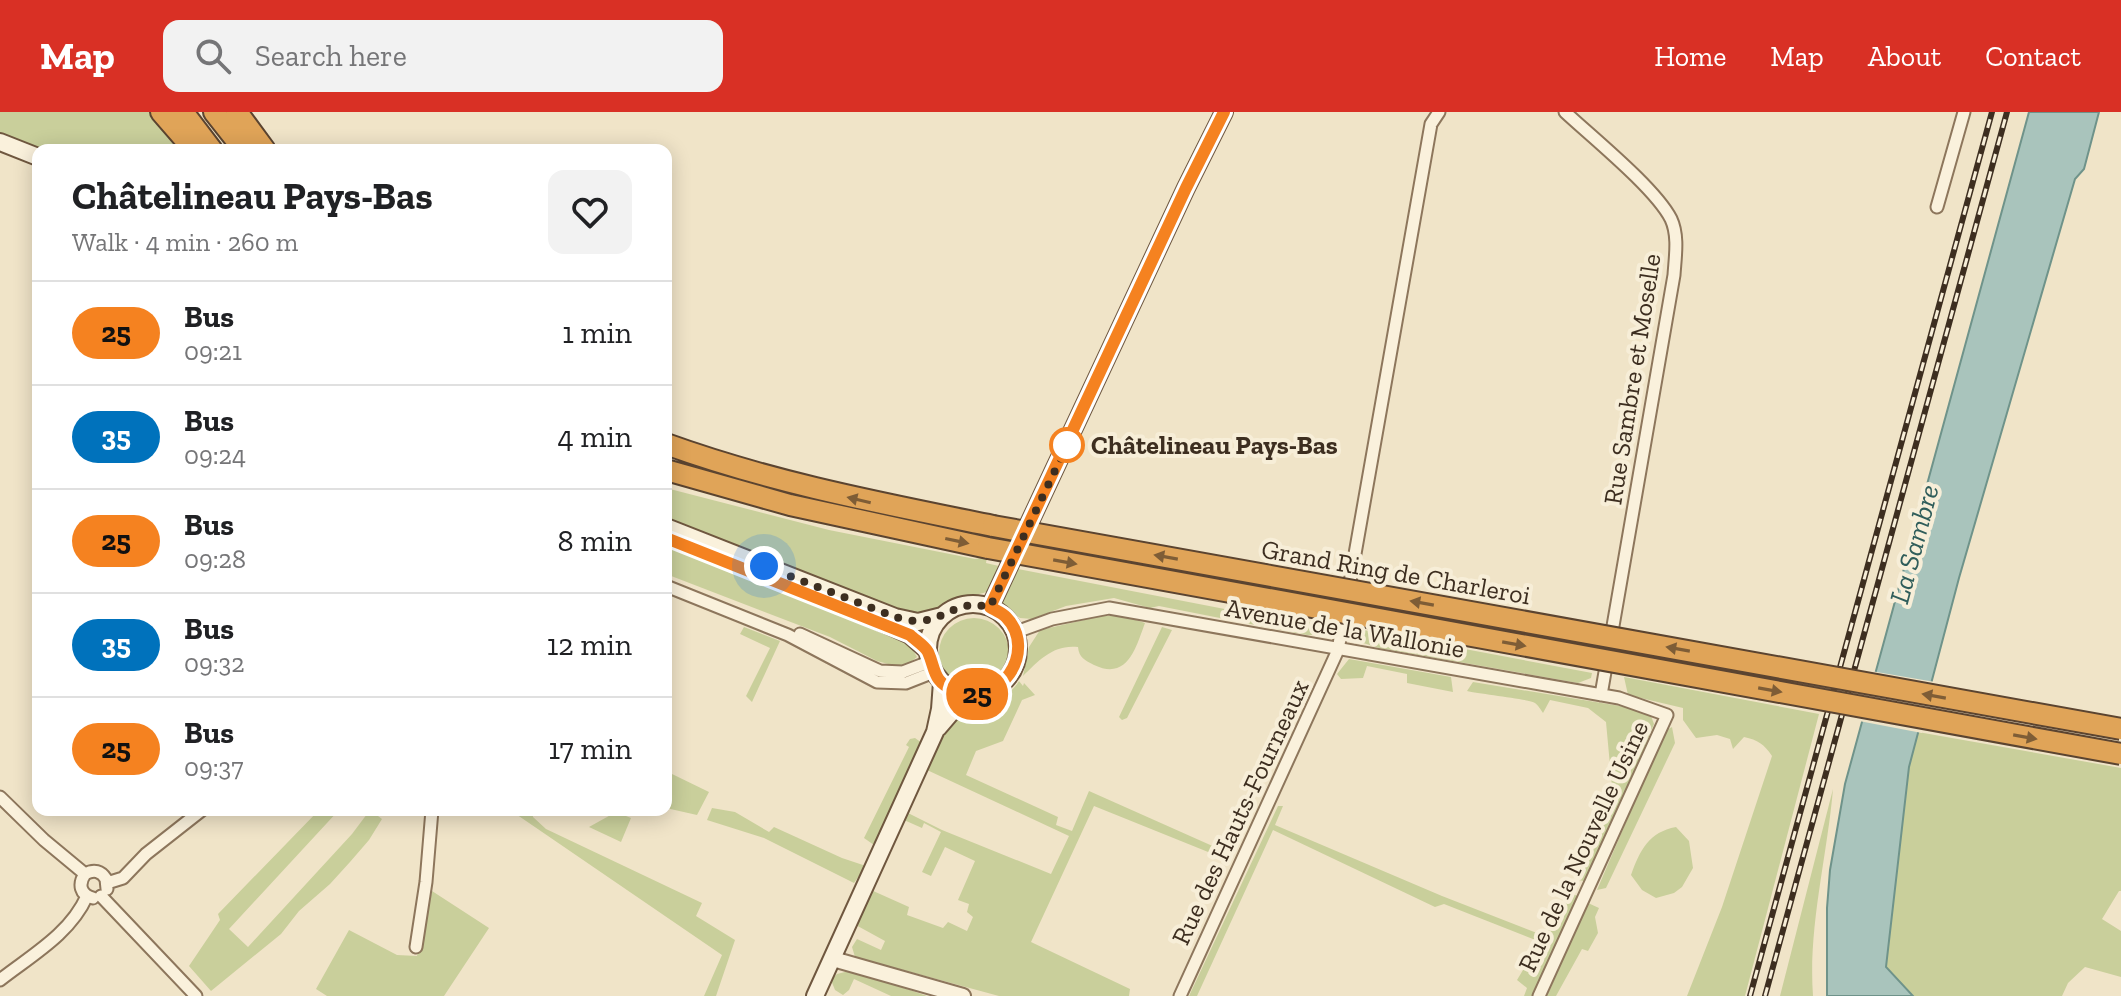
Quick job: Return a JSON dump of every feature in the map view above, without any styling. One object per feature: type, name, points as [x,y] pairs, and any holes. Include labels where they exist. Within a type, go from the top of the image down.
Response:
[{"type":"highway","points":[[161,112],[189,144]]},
{"type":"highway","points":[[183,112],[207,144]]},
{"type":"highway","points":[[214,112],[239,144]]},
{"type":"highway","points":[[237,112],[261,144]]},
{"type":"highway","points":[[252,112],[271,144]]},
{"type":"highway","name":"Grand Ring de Charleroi","points":[[672,446],[727,467],[873,503],[2121,729]]},
{"type":"highway","name":"Grand Ring de Charleroi","points":[[672,472],[790,505],[988,548],[2121,754]]},
{"type":"main road","points":[[990,607],[1224,112]]},
{"type":"main road","points":[[0,142],[32,155]]},
{"type":"main road","points":[[0,153],[32,166]]},
{"type":"main road","points":[[672,529],[895,617],[918,622],[974,604],[990,607],[1006,617],[1016,632],[1019,654],[1011,675],[994,690],[972,695],[956,707],[935,732]]},
{"type":"main road","points":[[672,540],[910,635],[933,667],[956,691],[972,695]]},
{"type":"main road","points":[[815,996],[935,732],[940,709],[931,632],[942,616]]},
{"type":"street","points":[[1338,650],[1431,124],[1439,112]]},
{"type":"street","name":"Rue Sambre et Moselle","points":[[1565,112],[1646,188],[1671,220],[1676,244],[1674,275],[1601,695]]},
{"type":"street","points":[[1937,207],[1964,112]]},
{"type":"street","points":[[672,588],[788,635],[798,633],[880,671],[903,672],[933,667]]},
{"type":"street","name":"Avenue de la Wallonie","points":[[1016,632],[1052,619],[1109,608],[1619,698],[1667,715]]},
{"type":"street","name":"Rue des Hauts-Fourneaux","points":[[1181,994],[1338,650]]},
{"type":"street","name":"Rue de la Nouvelle Usine","points":[[1539,996],[1667,715]]},
{"type":"street","points":[[0,797],[85,874]]},
{"type":"street","points":[[107,883],[97,871],[85,874],[80,884],[87,896],[101,896],[107,883],[123,878],[146,854],[194,816]]},
{"type":"street","points":[[416,947],[432,816]]},
{"type":"street","points":[[0,980],[64,931],[78,917],[87,896]]},
{"type":"street","points":[[101,896],[196,996]]},
{"type":"street","points":[[833,959],[963,996]]},
{"type":"green space","points":[[0,112],[151,112],[178,144],[32,146],[0,133]]},
{"type":"green space","points":[[672,490],[829,530],[975,559],[987,557],[986,563],[1003,567],[989,590],[954,601],[919,618],[672,523]]},
{"type":"green space","points":[[672,547],[902,636],[917,657],[903,668],[877,661],[830,637],[672,576]]},
{"type":"green space","points":[[1018,569],[1235,611],[1331,625],[1317,635],[1307,635],[1159,606],[1150,608],[1114,598],[1066,606],[1032,619],[1020,618],[1001,605]]},
{"type":"green space","points":[[1102,616],[1124,616],[1145,623],[1134,651],[1123,665],[1106,669],[1094,665],[1081,656],[1078,647],[1069,647],[1048,654],[1023,676],[1029,647],[1040,630]]},
{"type":"green space","points":[[974,618],[999,628],[1009,653],[999,678],[974,688],[949,678],[939,653],[949,628]]},
{"type":"green space","points":[[744,627],[780,641],[752,702],[746,696],[770,648],[740,634]]},
{"type":"green space","points":[[1162,627],[1172,630],[1127,718],[1122,720],[1119,717]]},
{"type":"green space","points":[[1353,628],[1592,673],[1591,678],[1578,683],[1379,648],[1357,641],[1351,631]]},
{"type":"green space","points":[[1349,659],[1451,677],[1453,692],[1407,683],[1407,674],[1367,666],[1363,678],[1341,679],[1337,674]]},
{"type":"green space","points":[[1624,677],[1819,714],[1745,996],[1687,996],[1722,907],[1772,756],[1760,743],[1744,737],[1733,749],[1730,739],[1717,735],[1696,738],[1683,720],[1683,708],[1628,695]]},
{"type":"green space","points":[[1019,681],[1035,695],[1022,700],[1003,741],[976,751],[966,775],[1058,817],[1056,825],[1072,831],[1089,791],[1226,852],[1228,860],[1094,806],[1031,942],[1130,989],[1129,996],[999,996],[855,957],[852,947],[857,939],[881,950],[885,941],[854,924],[871,890],[909,907],[907,915],[943,928],[948,922],[967,931],[973,917],[967,912],[969,904],[958,900],[975,861],[945,847],[931,876],[922,872],[941,832],[924,823],[922,828],[904,820],[906,812],[1051,874],[1069,836],[927,770],[948,723],[959,711],[1005,695]]},
{"type":"green space","points":[[1473,682],[1632,708],[1651,716],[1654,724],[1588,882],[1579,880],[1612,787],[1606,722],[1588,708],[1550,700],[1543,713],[1531,701],[1467,691]]},
{"type":"green space","points":[[1672,727],[1675,743],[1606,888],[1597,890],[1665,731]]},
{"type":"green space","points":[[1918,732],[2121,768],[2121,891],[2102,919],[2121,931],[2121,977],[2085,967],[2068,983],[2062,996],[1913,996],[1886,967],[1909,767]]},
{"type":"green space","points":[[915,738],[922,743],[874,845],[864,838],[909,747],[906,745]]},
{"type":"green space","points":[[672,774],[709,792],[697,815],[672,809]]},
{"type":"green space","points":[[1833,789],[1813,944],[1813,996],[1780,996]]},
{"type":"green space","points":[[1278,806],[1283,806],[1275,825],[1542,935],[1549,930],[1569,893],[1578,896],[1533,996],[1524,996],[1527,988],[1517,980],[1529,960],[1534,963],[1543,943],[1444,904],[1435,907],[1273,830],[1197,996],[1189,996]]},
{"type":"green space","points":[[712,808],[735,812],[769,832],[774,827],[866,866],[854,883],[764,838],[707,820]]},
{"type":"green space","points":[[313,816],[333,816],[229,929],[248,947],[366,816],[382,819],[350,862],[299,911],[281,934],[211,991],[189,966],[220,920],[218,914]]},
{"type":"green space","points":[[519,816],[533,816],[546,829],[702,903],[696,916],[735,940],[716,996],[704,996],[722,955]]},
{"type":"green space","points":[[609,816],[631,818],[621,842],[589,827]]},
{"type":"green space","points":[[1676,827],[1689,841],[1693,868],[1682,887],[1674,893],[1656,898],[1642,890],[1631,875],[1652,838]]},
{"type":"green space","points":[[432,891],[489,928],[444,996],[327,996],[316,989],[349,930],[397,955],[417,956]]},
{"type":"green space","points":[[1588,903],[1599,908],[1595,917],[1598,933],[1588,951],[1582,949],[1556,996],[1547,996]]},
{"type":"green space","points":[[853,970],[927,996],[891,996],[854,979],[843,995],[835,990],[831,980],[837,974]]},
{"type":"water","name":"La Sambre","points":[[2029,112],[2099,112],[2084,169],[2075,179],[1959,578],[1909,767],[1886,967],[1913,996],[1827,996],[1830,870],[1845,784]]},
{"type":"pier","points":[[1871,671],[1935,682],[1922,733],[1859,721]]},
{"type":"railway","points":[[1750,996],[1992,112]]},
{"type":"railway","points":[[1765,996],[2007,112]]},
{"type":"bus line","name":"25","points":[[672,540],[910,635],[928,651],[929,662],[942,682],[956,691],[972,695],[994,690],[1011,675],[1019,654],[1016,632],[1006,617],[990,607],[1224,112]]},
{"type":"place","name":"Châtelineau Pays-Bas","points":[[1067,445]]},
{"type":"route","points":[[764,566],[895,617],[918,622],[942,616],[957,607],[974,604],[990,607],[1072,435],[1067,445]]}]
